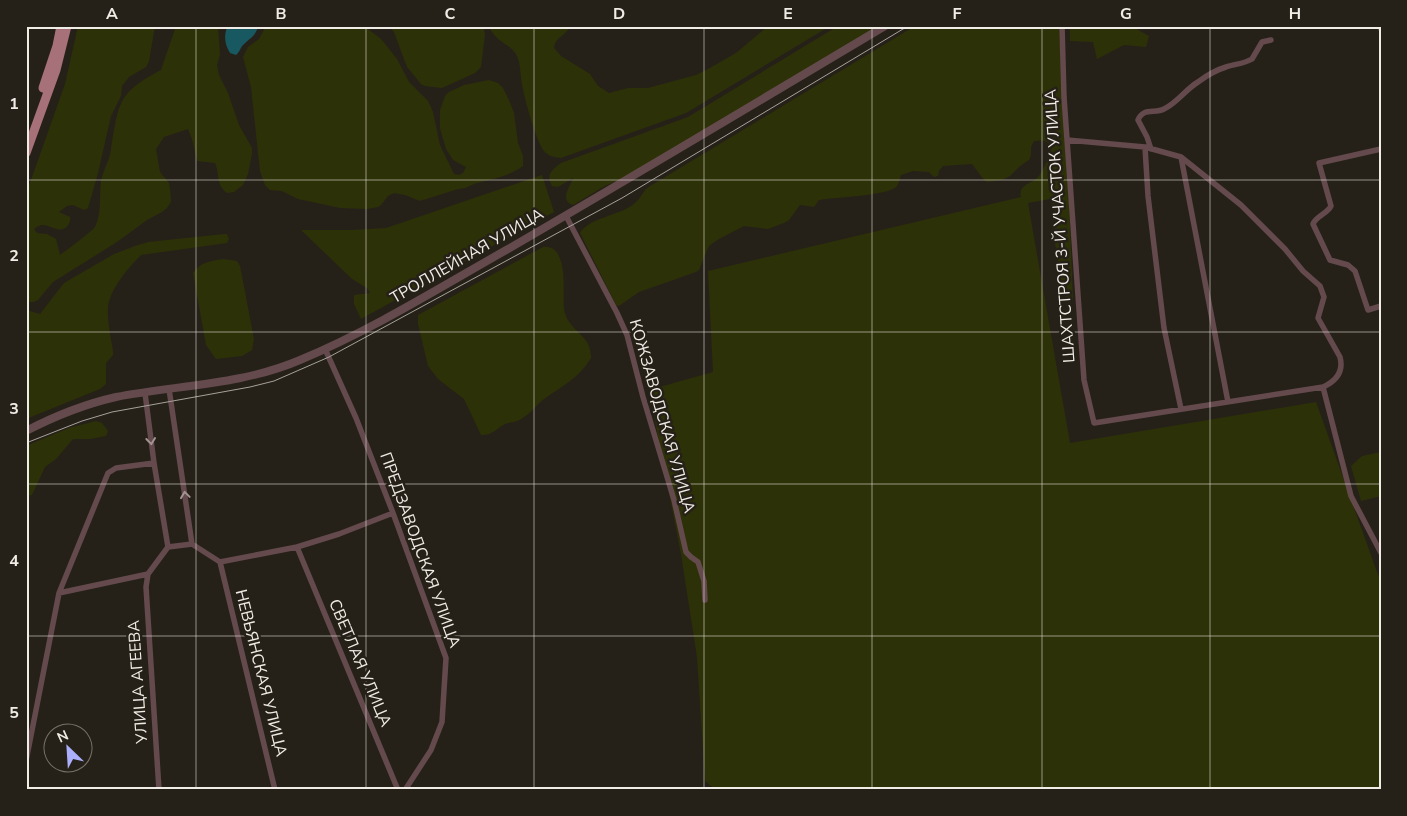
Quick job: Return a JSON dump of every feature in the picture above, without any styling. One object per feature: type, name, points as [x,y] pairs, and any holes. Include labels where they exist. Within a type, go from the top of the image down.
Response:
[{"type":"main road","points":[[26,136],[57,46],[61,26]]},
{"type":"main road","points":[[26,154],[56,70],[67,26]]},
{"type":"street","name":"ТРОЛЛЕЙНАЯ УЛИЦА","points":[[27,430],[87,405],[116,398],[256,375],[293,363],[325,349],[396,312],[566,216],[885,26]]},
{"type":"street","name":"ШАХТСТРОЯ 3-Й УЧАСТОК УЛИЦА","points":[[1062,26],[1067,140],[1084,380],[1094,423],[1181,409]]},
{"type":"street","points":[[1067,140],[1148,148],[1181,157],[1241,205],[1285,249],[1303,271],[1320,286],[1324,297],[1318,318],[1342,364],[1337,378],[1330,384],[1181,409],[1164,328],[1148,196],[1148,148],[1148,137],[1138,120],[1141,115],[1148,111],[1159,111],[1168,107],[1189,88],[1212,73],[1225,67],[1252,60],[1262,42],[1271,40]]},
{"type":"street","points":[[1381,150],[1319,163],[1331,206],[1328,212],[1315,220],[1313,224],[1330,260],[1348,265],[1355,271],[1368,310],[1381,306]]},
{"type":"street","points":[[1181,157],[1228,402]]},
{"type":"street","name":"КОЖЗАВОДСКАЯ УЛИЦА","points":[[566,216],[624,328],[674,500],[686,552],[698,562],[704,581],[705,600]]},
{"type":"street","name":"ПРЕДЗАВОДСКАЯ УЛИЦА","points":[[325,349],[356,418],[446,658],[442,722],[431,750],[405,790]]},
{"type":"street","points":[[1323,386],[1351,496],[1381,553]]},
{"type":"street","points":[[169,389],[192,544]]},
{"type":"street","points":[[59,594],[148,574],[168,547],[145,393]]},
{"type":"street","points":[[26,761],[59,594],[108,473],[116,468],[154,463]]},
{"type":"street","points":[[168,547],[192,544],[220,562],[297,547],[339,534],[393,513]]},
{"type":"street","name":"СВЕТЛАЯ УЛИЦА","points":[[297,547],[398,790]]},
{"type":"street","name":"НЕВЬЯНСКАЯ УЛИЦА","points":[[220,562],[275,790]]},
{"type":"street","name":"УЛИЦА АГЕЕВА","points":[[148,574],[146,587],[159,790]]},
{"type":"green space","points":[[78,26],[155,26],[149,61],[146,67],[129,77],[122,86],[121,96],[111,116],[88,208],[84,210],[73,205],[67,206],[59,212],[70,217],[70,223],[65,228],[57,229],[40,225],[34,229],[37,233],[47,234],[56,239],[60,255],[95,227],[99,210],[101,181],[108,161],[116,120],[122,101],[136,86],[161,70],[176,26],[218,26],[220,55],[217,65],[219,75],[228,93],[239,125],[252,148],[252,154],[248,174],[243,185],[234,192],[227,193],[219,182],[215,163],[197,161],[188,129],[164,137],[156,149],[160,172],[169,183],[171,202],[167,208],[53,282],[38,300],[26,302],[26,194],[65,84]]},
{"type":"green space","points":[[266,26],[364,26],[381,39],[397,59],[409,82],[428,101],[433,112],[440,145],[454,174],[459,175],[463,173],[466,167],[453,160],[446,149],[440,128],[440,110],[445,96],[464,85],[489,80],[498,83],[503,88],[514,113],[518,143],[523,156],[523,166],[501,177],[420,201],[394,193],[388,196],[378,207],[367,209],[340,208],[298,199],[282,191],[270,190],[265,185],[260,171],[251,87],[243,57],[248,47],[259,39]]},
{"type":"green space","points":[[389,26],[483,26],[485,34],[481,67],[475,73],[442,88],[425,86],[421,84],[407,67],[394,32]]},
{"type":"green space","points":[[489,26],[570,26],[556,41],[554,48],[561,56],[590,74],[598,86],[609,93],[628,88],[648,88],[696,75],[736,53],[768,26],[830,26],[686,113],[561,158],[547,154],[541,146],[525,99],[518,57],[513,50],[495,36]]},
{"type":"green space","points":[[838,26],[882,26],[627,176],[603,187],[573,205],[569,203],[566,197],[573,178],[558,187],[552,186],[549,179],[550,173],[561,163],[688,117]]},
{"type":"green space","points":[[915,26],[1059,26],[1069,200],[1073,300],[1071,302],[1065,297],[1059,276],[1057,252],[1052,231],[1056,214],[1050,199],[1028,203],[1070,443],[1316,402],[1381,583],[1381,790],[716,790],[705,781],[697,657],[681,554],[649,390],[713,372],[708,271],[1021,197],[1021,190],[1037,178],[1041,172],[1048,158],[1051,146],[1044,141],[1034,141],[1029,160],[1010,176],[1002,180],[987,182],[972,164],[943,166],[938,176],[934,177],[929,172],[913,171],[901,175],[897,186],[884,192],[819,200],[814,207],[800,205],[789,220],[784,223],[768,229],[744,226],[719,239],[710,245],[699,270],[639,292],[619,306],[616,305],[580,233],[584,228],[597,220],[629,207],[637,201],[647,188]]},
{"type":"green space","points":[[1070,26],[1131,26],[1149,36],[1146,47],[1124,45],[1097,59],[1093,42],[1070,41]]},
{"type":"green space","points":[[542,175],[554,212],[361,319],[354,304],[354,295],[370,293],[367,288],[352,279],[301,230],[386,228]]},
{"type":"green space","points":[[227,234],[229,239],[227,243],[141,255],[120,279],[109,301],[108,319],[113,355],[106,363],[106,384],[100,389],[26,419],[26,310],[40,314],[64,283],[114,254],[135,246],[148,242]]},
{"type":"green space","points":[[543,247],[552,248],[561,261],[566,316],[588,343],[591,358],[576,376],[544,399],[525,417],[516,422],[505,424],[491,433],[481,435],[464,399],[438,379],[428,366],[418,324],[418,315]]},
{"type":"green space","points":[[223,259],[237,261],[240,266],[254,339],[252,350],[242,356],[216,359],[206,345],[193,273],[202,264]]},
{"type":"green space","points":[[96,421],[102,423],[108,431],[106,436],[90,439],[73,439],[56,459],[45,467],[32,495],[26,496],[26,446],[69,428]]},
{"type":"green space","points":[[1381,452],[1381,496],[1361,501],[1351,466],[1362,456]]},
{"type":"water","points":[[228,26],[259,26],[253,36],[236,55],[230,53],[227,47],[225,36]]},
{"type":"tram line","points":[[26,443],[82,421],[112,412],[274,381],[329,357],[622,198],[908,26]]}]
